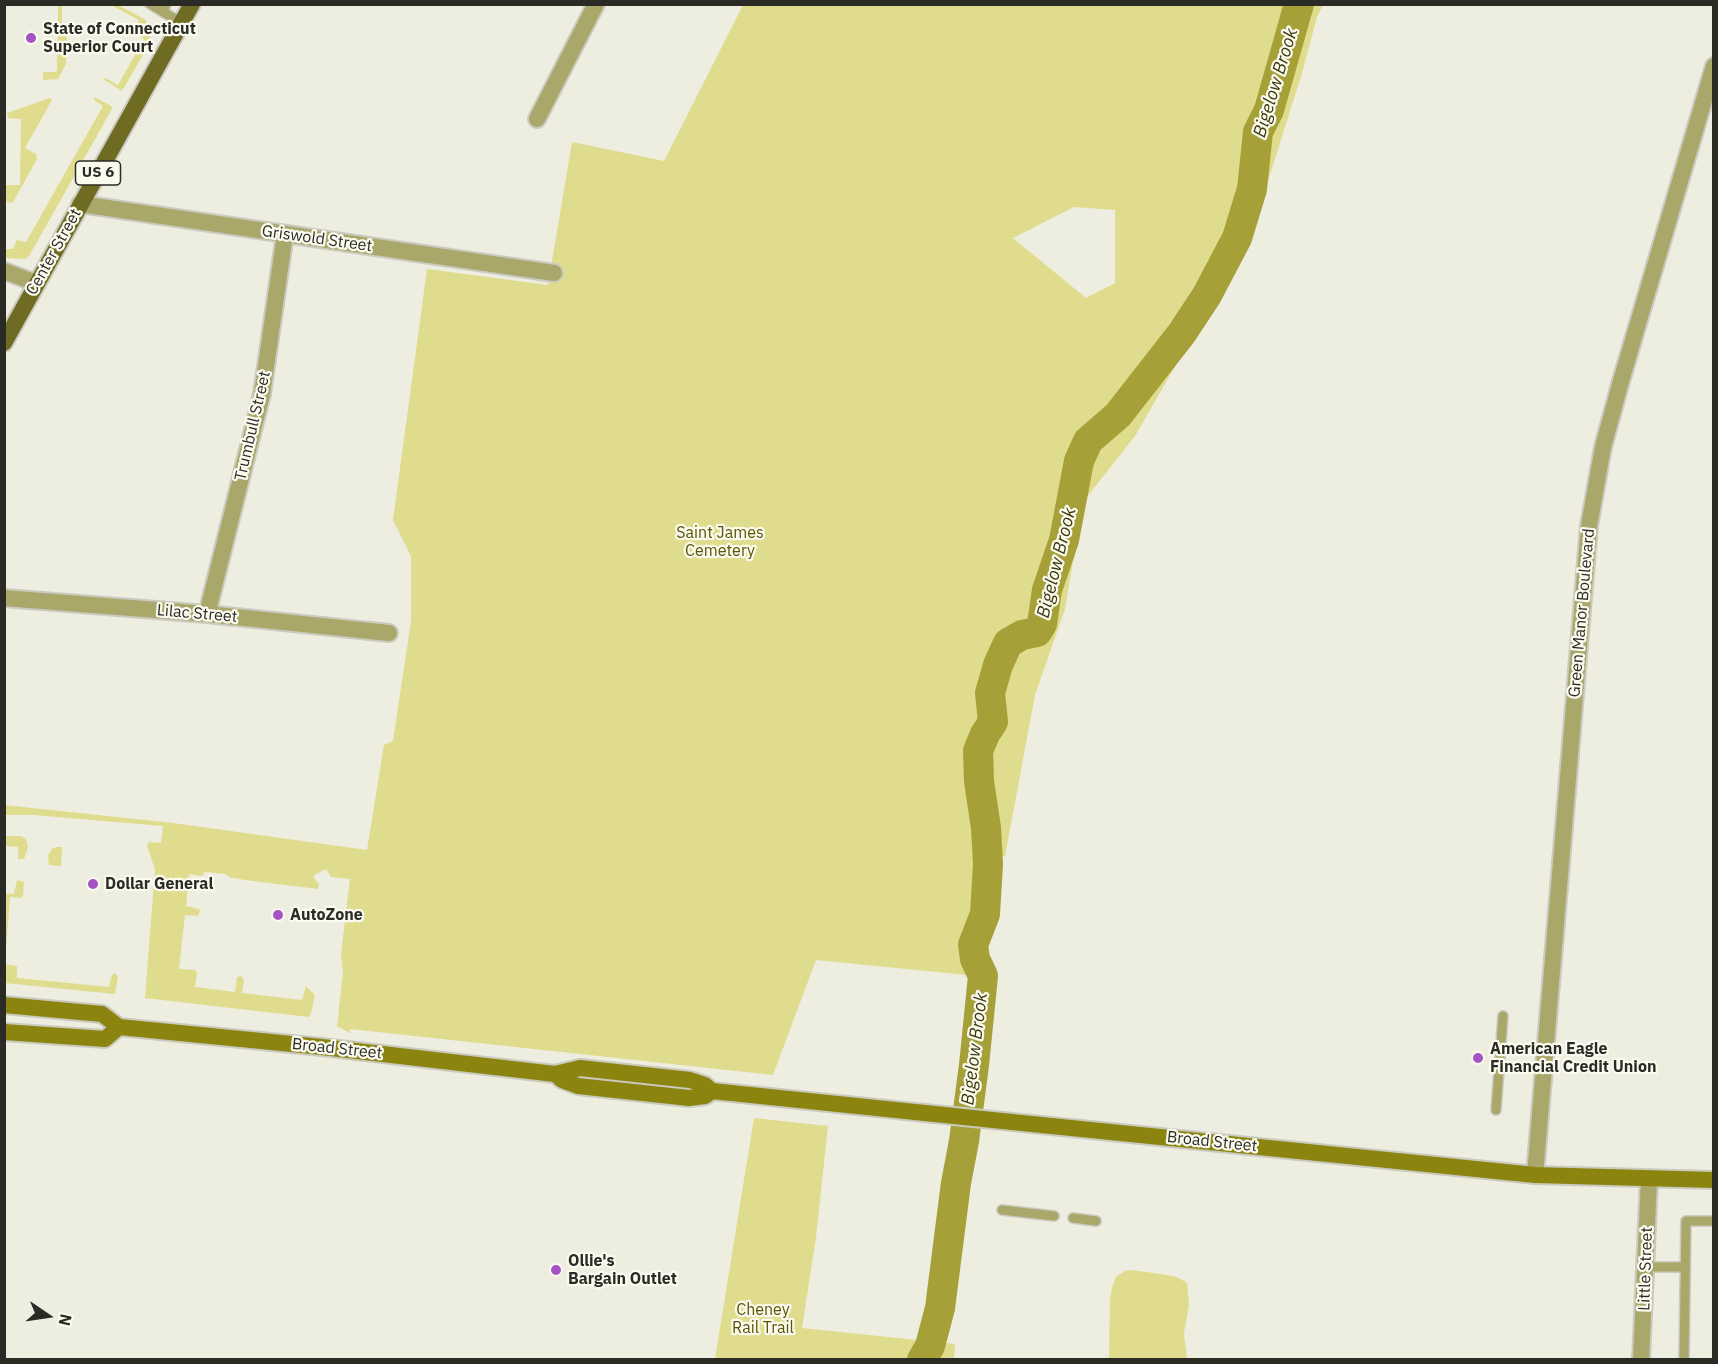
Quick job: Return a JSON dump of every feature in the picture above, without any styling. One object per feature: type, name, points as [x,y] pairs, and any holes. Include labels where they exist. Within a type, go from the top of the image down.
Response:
[{"type":"main road","name":"Center Street","points":[[4,343],[192,4]]},
{"type":"main road","name":"Broad Street","points":[[4,1005],[102,1014],[119,1027],[322,1047],[555,1074],[580,1068],[690,1080],[712,1091],[976,1119],[1535,1175],[1713,1180]]},
{"type":"main road","name":"Broad Street","points":[[4,1032],[105,1039],[119,1027]]},
{"type":"street","points":[[537,119],[596,4]]},
{"type":"street","name":"Green Manor Boulevard","points":[[1535,1175],[1589,526],[1603,447],[1713,66]]},
{"type":"street","name":"Griswold Street","points":[[80,204],[554,273]]},
{"type":"street","name":"Trumbull Street","points":[[207,614],[262,394],[285,234]]},
{"type":"street","points":[[4,271],[36,283]]},
{"type":"street","name":"Lilac Street","points":[[4,598],[207,614],[389,633]]},
{"type":"street","name":"Little Street","points":[[1645,1359],[1649,1179]]},
{"type":"lane","points":[[150,4],[164,8],[182,23]]},
{"type":"lane","points":[[1496,1110],[1503,1016]]},
{"type":"lane","points":[[1002,1210],[1054,1216]]},
{"type":"lane","points":[[1074,1218],[1096,1221]]},
{"type":"lane","points":[[1684,1359],[1686,1221],[1713,1221]]},
{"type":"lane","points":[[1646,1268],[1684,1267]]},
{"type":"green space","points":[[58,5],[62,5],[62,34],[67,34],[66,64],[58,79],[43,80],[43,72],[57,72]]},
{"type":"green space","points":[[111,5],[118,5],[146,20],[151,41],[122,91],[103,79],[118,85],[144,39],[134,32],[139,20]]},
{"type":"green space","name":"Saint James Cemetery","points":[[743,5],[1323,5],[1317,17],[1302,73],[1251,235],[1135,436],[1083,502],[1065,609],[1035,695],[1005,856],[989,859],[977,976],[816,960],[773,1075],[350,1029],[350,1033],[337,1026],[343,973],[341,954],[350,879],[331,877],[326,869],[313,876],[319,885],[318,889],[245,880],[229,877],[226,874],[205,872],[202,876],[189,874],[186,906],[200,911],[198,916],[185,915],[179,969],[195,970],[197,973],[195,987],[235,992],[237,977],[241,976],[244,980],[242,993],[302,1000],[306,986],[315,995],[311,1013],[309,1017],[145,998],[155,869],[147,846],[149,842],[161,843],[163,826],[33,815],[5,815],[4,805],[173,823],[367,850],[384,745],[393,741],[411,621],[411,556],[393,520],[427,269],[548,285],[572,142],[664,161]],"holes":[[[1074,207],[1115,210],[1115,283],[1086,298],[1013,238]]]},
{"type":"green space","points":[[94,97],[113,107],[29,256],[25,259],[5,258],[5,249],[13,249],[17,240],[26,242],[103,106],[94,100]]},
{"type":"green space","points":[[50,98],[52,100],[25,148],[36,154],[37,159],[13,202],[8,203],[6,185],[20,185],[21,119],[8,118],[7,113]]},
{"type":"green space","points":[[4,836],[21,836],[26,839],[28,847],[24,859],[18,859],[18,847],[5,846]]},
{"type":"green space","points":[[56,847],[62,847],[61,866],[49,865],[48,855]]},
{"type":"green space","points":[[17,880],[24,882],[23,895],[21,898],[10,897],[5,963],[5,894],[14,894]]},
{"type":"green space","points":[[4,964],[17,966],[17,978],[109,987],[112,975],[115,973],[118,977],[115,994],[5,983]]},
{"type":"green space","name":"Cheney Rail Trail","points":[[754,1118],[828,1126],[816,1237],[802,1328],[917,1340],[933,1277],[941,1183],[945,1168],[950,1161],[967,1157],[974,1160],[961,1239],[951,1325],[946,1343],[955,1344],[954,1359],[715,1359]]},
{"type":"green space","points":[[1131,1270],[1177,1277],[1187,1283],[1189,1305],[1184,1333],[1187,1359],[1109,1359],[1112,1288],[1116,1277]]},
{"type":"waterway","name":"Bigelow Brook","points":[[922,1360],[930,1346],[940,1308],[974,1065],[983,976],[975,959],[973,945],[985,914],[988,864],[978,751],[993,722],[990,693],[998,665],[1008,643],[1022,635],[1037,632],[1042,624],[1047,590],[1064,540],[1079,461],[1088,441],[1118,415],[1182,333],[1207,295],[1237,238],[1252,189],[1258,132],[1269,110],[1299,4]]},
{"type":"place","name":"State of Connecticut Superior Court","points":[[31,38]]},
{"type":"place","name":"Dollar General","points":[[93,884]]},
{"type":"place","name":"AutoZone","points":[[278,915]]},
{"type":"place","name":"American Eagle Financial Credit Union","points":[[1478,1058]]},
{"type":"place","name":"Ollie's Bargain Outlet","points":[[556,1270]]}]
